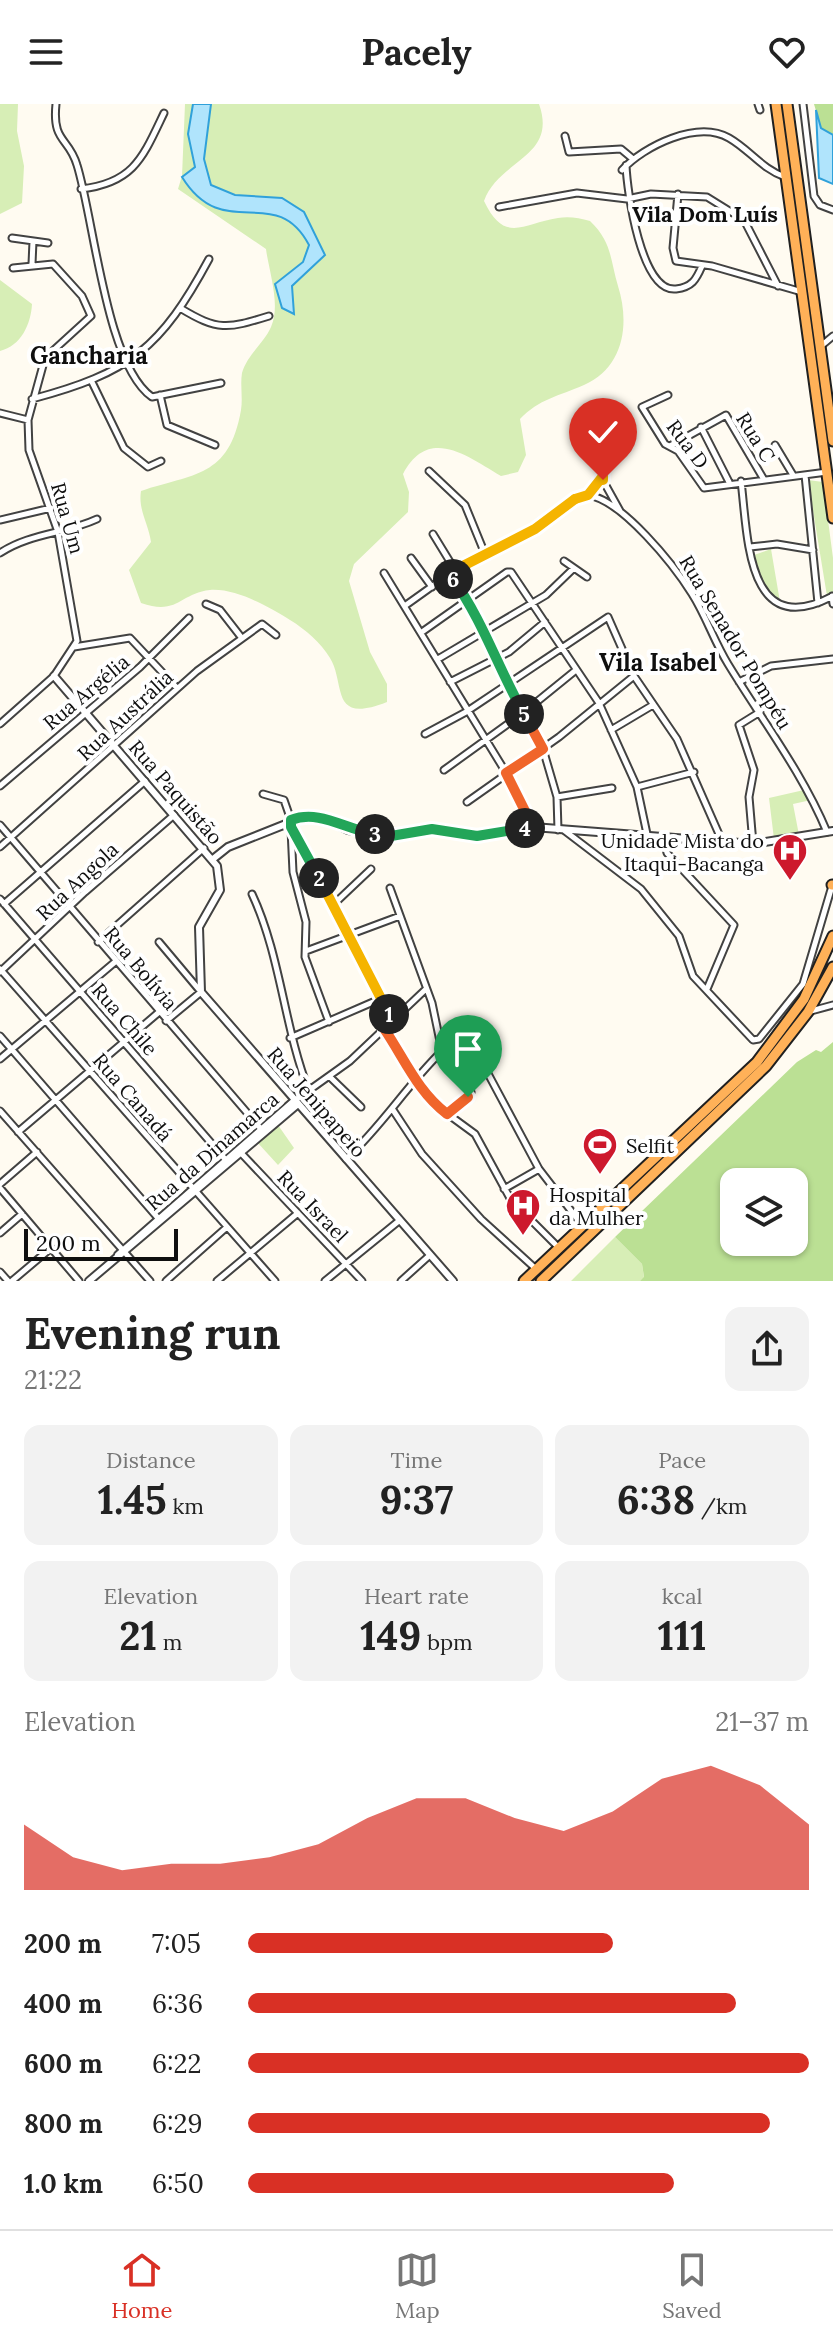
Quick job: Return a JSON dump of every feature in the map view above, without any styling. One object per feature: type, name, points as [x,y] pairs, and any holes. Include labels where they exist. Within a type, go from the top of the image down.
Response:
[{"type":"highway","points":[[776,104],[833,518]]},
{"type":"highway","points":[[787,104],[833,441]]},
{"type":"highway","points":[[802,292],[809,296],[818,328]]},
{"type":"highway","points":[[524,1281],[757,1062],[804,999],[833,936]]},
{"type":"highway","points":[[541,1281],[751,1082],[808,1012],[833,967]]},
{"type":"highway","points":[[803,984],[804,999]]},
{"type":"highway","points":[[658,1170],[655,1164],[669,1145]]},
{"type":"highway","points":[[626,1201],[642,1180],[637,1175]]},
{"type":"street","points":[[56,104],[56,132],[76,162],[93,246],[127,364],[148,395],[221,383]]},
{"type":"street","points":[[803,104],[814,196],[820,205],[833,210]]},
{"type":"street","points":[[81,189],[110,185],[131,172],[164,113]]},
{"type":"street","points":[[702,266],[694,282],[667,288],[653,276],[627,199],[624,168],[633,159],[670,140],[695,134],[722,135],[756,162],[786,177]]},
{"type":"street","points":[[565,136],[569,152],[621,149],[633,159]]},
{"type":"street","points":[[499,207],[577,193],[627,199],[651,194],[707,197],[744,220],[778,286]]},
{"type":"street","points":[[678,194],[673,248],[676,261],[802,292]]},
{"type":"street","points":[[12,238],[48,243]]},
{"type":"street","points":[[13,268],[32,264],[33,241]]},
{"type":"street","points":[[32,399],[91,380],[127,364],[146,349],[180,308],[209,259]]},
{"type":"street","name":"Rua Um","points":[[32,264],[54,265],[82,296],[90,313],[45,358],[28,420],[29,450],[58,532],[76,625],[74,647]]},
{"type":"street","points":[[180,308],[218,327],[236,326],[269,316]]},
{"type":"street","points":[[818,328],[833,336],[820,347]]},
{"type":"street","points":[[91,380],[124,448],[148,467],[161,461]]},
{"type":"street","points":[[160,395],[167,425],[215,445]]},
{"type":"street","name":"Rua D","points":[[668,395],[642,407],[701,486],[793,475],[827,476]]},
{"type":"street","points":[[0,413],[28,420]]},
{"type":"street","name":"Rua C","points":[[701,427],[721,416],[729,418],[763,478]]},
{"type":"street","points":[[670,446],[701,427],[729,482]]},
{"type":"street","points":[[579,431],[603,456],[603,476],[623,515]]},
{"type":"street","points":[[775,445],[793,475]]},
{"type":"street","points":[[429,471],[465,505],[485,554]]},
{"type":"street","points":[[805,475],[818,603]]},
{"type":"street","points":[[406,605],[452,572],[535,529],[555,511],[588,495],[603,476]]},
{"type":"street","points":[[741,481],[750,547],[768,598],[788,605],[818,603],[832,596],[833,604]]},
{"type":"street","name":"Rua Senador Pompéu","points":[[588,495],[597,497],[623,515],[665,556],[691,592],[708,630],[831,832]]},
{"type":"street","points":[[0,520],[51,508]]},
{"type":"street","points":[[0,553],[23,540],[97,519]]},
{"type":"street","points":[[433,534],[485,628],[507,685],[543,749],[557,797],[562,830],[629,878],[662,912],[679,936],[693,976],[751,1039],[759,1039],[803,984],[833,884]]},
{"type":"street","points":[[750,547],[777,544],[813,550]]},
{"type":"street","points":[[411,558],[432,587]]},
{"type":"street","points":[[564,561],[587,577]]},
{"type":"street","points":[[438,659],[485,628],[554,590],[574,568]]},
{"type":"street","points":[[422,632],[507,572],[514,575],[599,703],[637,787],[647,834]]},
{"type":"street","points":[[384,573],[506,773],[533,827]]},
{"type":"street","points":[[206,604],[220,610],[241,637],[262,624],[276,635]]},
{"type":"street","points":[[425,734],[466,712],[608,617],[634,676],[677,739],[694,772],[722,841]]},
{"type":"street","name":"Rua Argélia","points":[[0,786],[149,659],[189,618]]},
{"type":"street","points":[[450,682],[496,659],[545,622]]},
{"type":"street","name":"Rua Austrália","points":[[0,847],[115,747],[177,688],[241,637]]},
{"type":"street","points":[[0,724],[54,676],[74,647],[128,638],[177,688]]},
{"type":"street","points":[[739,682],[771,666],[833,659]]},
{"type":"street","points":[[444,770],[485,742],[576,670]]},
{"type":"street","name":"Rua Paquistão","points":[[54,676],[213,859],[222,885],[199,927],[201,992]]},
{"type":"street","points":[[467,802],[543,749],[634,676]]},
{"type":"street","points":[[611,730],[653,705]]},
{"type":"street","points":[[753,844],[749,797],[754,770],[739,725],[760,712]]},
{"type":"street","points":[[637,787],[694,772]]},
{"type":"street","points":[[2,902],[145,781]]},
{"type":"street","points":[[557,797],[612,788]]},
{"type":"street","points":[[263,794],[284,800],[291,823],[392,1021]]},
{"type":"street","name":"Rua Angola","points":[[1,970],[174,815]]},
{"type":"street","points":[[213,859],[228,847],[317,816],[348,830],[391,836],[432,829],[477,836],[533,827],[753,844],[831,832]]},
{"type":"street","points":[[291,823],[293,872],[303,904],[306,962],[329,1022]]},
{"type":"street","name":"Rua Bolívia","points":[[0,825],[158,1013],[261,1129]]},
{"type":"street","points":[[663,836],[667,853],[734,925],[707,989]]},
{"type":"street","points":[[98,942],[204,848]]},
{"type":"street","points":[[334,904],[371,869]]},
{"type":"street","points":[[390,888],[426,989],[442,1051],[458,1067],[471,1094],[447,1114]]},
{"type":"street","points":[[252,894],[264,925],[290,1038],[309,1091]]},
{"type":"street","name":"Rua Chile","points":[[2,902],[225,1159]]},
{"type":"street","points":[[306,951],[400,916]]},
{"type":"street","name":"Rua Jenipapeio","points":[[159,942],[453,1281]]},
{"type":"street","points":[[0,1059],[115,962]]},
{"type":"street","name":"Rua Canadá","points":[[1,970],[275,1281]]},
{"type":"street","points":[[297,1101],[385,1030],[426,989]]},
{"type":"street","points":[[166,1021],[201,992]]},
{"type":"street","points":[[290,1038],[380,999]]},
{"type":"street","points":[[808,1012],[833,1005]]},
{"type":"street","points":[[18,1132],[158,1013]]},
{"type":"street","points":[[385,1030],[413,1079],[447,1114],[475,1134],[504,1189],[559,1248]]},
{"type":"street","points":[[0,1036],[158,1218]]},
{"type":"street","points":[[470,1040],[539,1169],[583,1226]]},
{"type":"street","points":[[346,1159],[393,1110],[413,1079],[442,1051]]},
{"type":"street","points":[[330,1077],[361,1107]]},
{"type":"street","name":"Rua da Dinamarca","points":[[89,1281],[193,1191],[225,1159],[297,1101]]},
{"type":"street","name":"Rua da Dinamarca","points":[[124,1251],[158,1218],[241,1153],[297,1101]]},
{"type":"street","points":[[393,1110],[422,1154],[481,1219],[536,1270]]},
{"type":"street","points":[[1,1116],[37,1152],[150,1281]]},
{"type":"street","points":[[37,1152],[0,1186],[79,1281]]},
{"type":"street","name":"Rua Israel","points":[[241,1153],[362,1281]]},
{"type":"street","points":[[504,1189],[539,1169]]},
{"type":"street","points":[[217,1281],[298,1213]]},
{"type":"street","points":[[0,1233],[22,1214]]},
{"type":"street","points":[[325,1281],[400,1220]]},
{"type":"street","points":[[166,1281],[227,1227]]},
{"type":"street","points":[[0,1272],[10,1281],[51,1248]]},
{"type":"street","points":[[401,1281],[430,1255]]},
{"type":"green space","points":[[0,104],[18,104],[17,131],[24,166],[22,203],[0,214]]},
{"type":"green space","points":[[185,104],[539,104],[543,122],[541,136],[534,147],[491,187],[484,201],[492,215],[507,227],[516,228],[562,217],[590,221],[603,236],[609,251],[622,300],[623,329],[616,356],[608,367],[584,385],[542,402],[520,419],[526,455],[518,472],[501,476],[448,449],[424,451],[413,459],[403,474],[409,492],[408,512],[354,564],[349,581],[370,652],[387,684],[387,702],[369,708],[348,705],[335,668],[322,647],[282,615],[241,595],[220,590],[200,592],[163,607],[141,603],[129,570],[151,542],[142,510],[141,491],[206,469],[228,449],[241,410],[242,373],[274,318],[275,299],[266,249],[178,189],[182,176]]},
{"type":"green space","points":[[814,104],[833,104],[833,136],[821,128]]},
{"type":"green space","points":[[0,280],[32,304],[24,333],[14,344],[0,351]]},
{"type":"green space","points":[[808,480],[823,482],[833,558],[833,592],[827,596]]},
{"type":"green space","points":[[771,549],[780,602],[767,595],[754,555]]},
{"type":"green space","points":[[804,790],[811,800],[793,804],[799,835],[774,839],[769,798]]},
{"type":"green space","points":[[833,1042],[833,1281],[640,1281],[644,1277],[642,1264],[615,1237],[797,1062],[816,1050],[821,1052]]},
{"type":"green space","points":[[278,1125],[294,1148],[278,1165],[257,1142]]},
{"type":"green space","points":[[615,1237],[642,1264],[644,1278],[640,1281],[571,1281]]},
{"type":"water","points":[[193,104],[211,104],[204,159],[211,185],[235,195],[282,198],[304,212],[325,255],[292,286],[294,314],[282,308],[275,284],[303,262],[309,245],[296,226],[281,217],[232,212],[198,197],[182,177],[195,167],[188,134]]},
{"type":"water","points":[[816,110],[821,128],[833,135],[833,184],[819,178]]},
{"type":"place","name":"Unidade Mista do Itaqui-Bacanga","points":[[790,882]]},
{"type":"place","name":"Selfit","points":[[600,1176]]},
{"type":"place","name":"Hospital da Mulher","points":[[523,1237]]},
{"type":"district","name":"Vila Dom Luís","points":[[705,214]]},
{"type":"district","name":"Gancharia","points":[[89,355]]},
{"type":"district","name":"Vila Isabel","points":[[658,662]]},
{"type":"route","points":[[468,1097],[447,1114],[413,1079],[385,1030],[392,1021],[334,904],[300,846],[291,820],[317,816],[348,830],[391,836],[432,829],[477,836],[533,827],[506,773],[543,749],[507,685],[485,628],[450,574],[543,524],[555,511],[588,495],[603,476],[603,480]]}]
